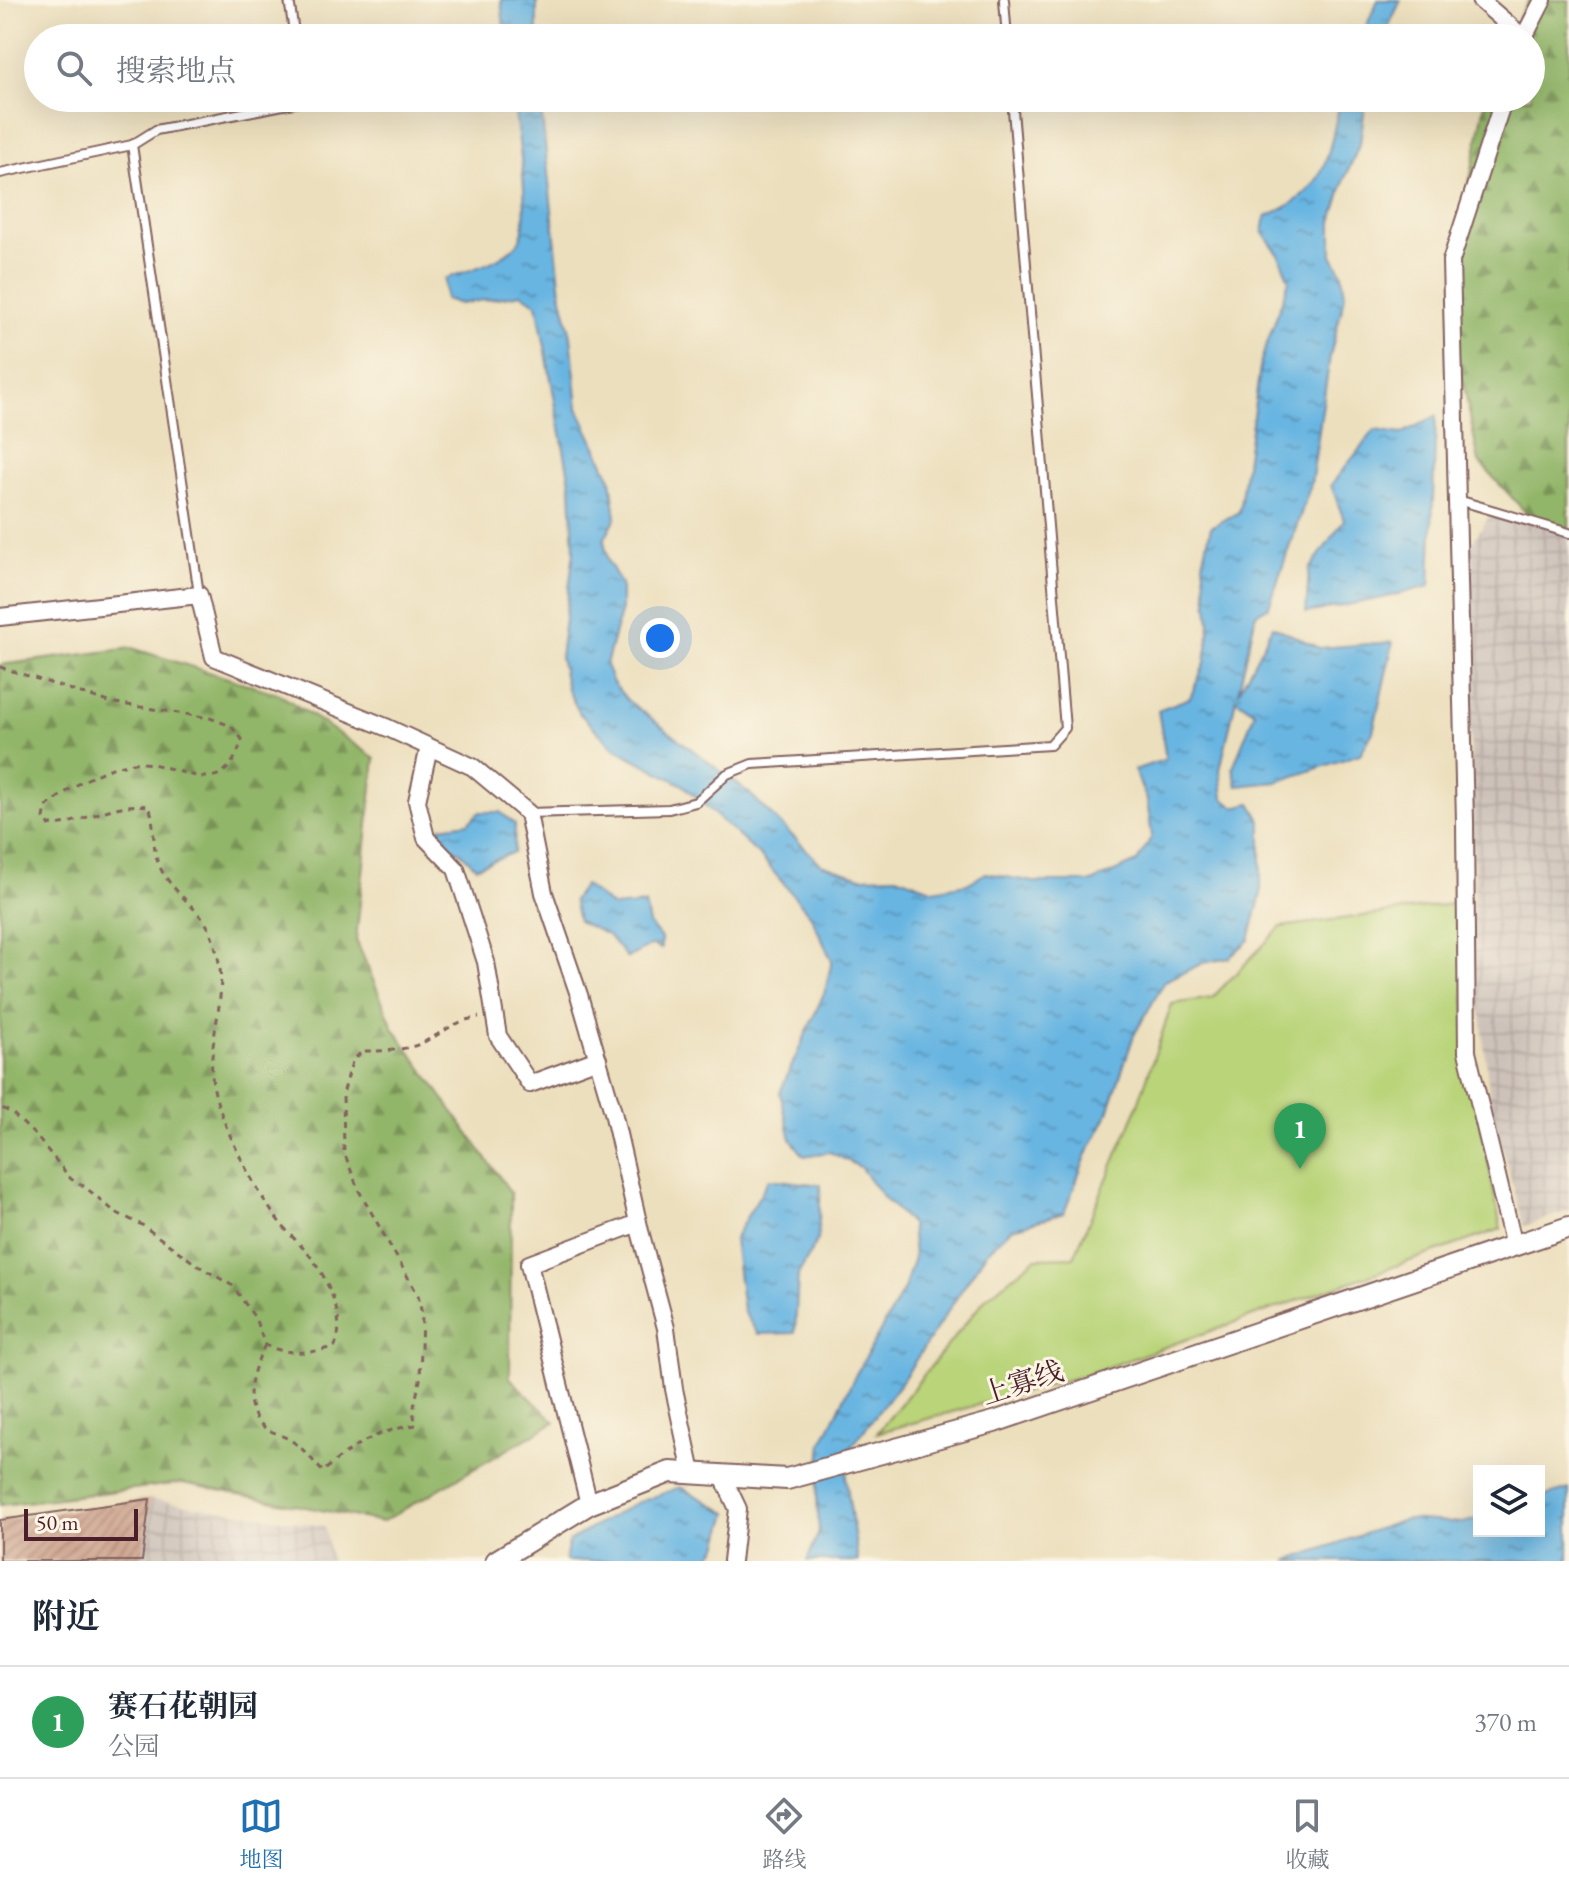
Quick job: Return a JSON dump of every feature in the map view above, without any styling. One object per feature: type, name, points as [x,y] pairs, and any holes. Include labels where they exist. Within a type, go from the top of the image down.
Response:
[{"type":"street","points":[[1480,0],[1509,24]]},
{"type":"street","points":[[1531,24],[1543,0]]},
{"type":"street","points":[[1499,112],[1451,261],[1467,1052],[1514,1246]]},
{"type":"street","points":[[0,617],[199,595],[214,657],[473,767],[528,813],[544,893],[579,995],[613,1112],[666,1328],[674,1389],[692,1473]]},
{"type":"street","points":[[429,747],[417,801],[426,838],[456,869],[486,962],[498,1036],[530,1084],[598,1059]]},
{"type":"street","points":[[589,1504],[529,1264],[638,1223]]},
{"type":"street","name":"上寡线","points":[[496,1561],[589,1504],[670,1472],[787,1479],[994,1422],[1569,1227]]},
{"type":"street","points":[[722,1475],[738,1509],[732,1561]]},
{"type":"lane","points":[[289,0],[293,24]]},
{"type":"lane","points":[[1004,0],[1006,24]]},
{"type":"lane","points":[[0,173],[132,145],[156,130],[241,112]]},
{"type":"lane","points":[[528,813],[669,809],[696,802],[727,774],[752,764],[1050,745],[1065,728],[1013,112]]},
{"type":"lane","points":[[132,145],[199,595]]},
{"type":"lane","points":[[1458,500],[1569,533]]},
{"type":"path","points":[[0,667],[109,702],[210,718],[231,726],[242,739],[237,755],[226,769],[207,778],[194,778],[156,764],[130,763],[113,768],[58,797],[46,807],[44,818],[49,825],[63,825],[131,803],[149,806],[159,867],[208,927],[215,945],[222,989],[212,1075],[217,1100],[235,1146],[261,1191],[280,1223],[312,1258],[326,1284],[336,1310],[340,1335],[335,1346],[317,1352],[275,1350],[265,1345],[255,1318],[233,1286],[197,1265],[142,1225],[115,1212],[71,1179],[28,1128],[0,1107]]},
{"type":"path","points":[[265,1345],[253,1369],[250,1392],[254,1412],[262,1425],[292,1441],[323,1472],[370,1437],[393,1428],[416,1425],[413,1411],[420,1380],[422,1315],[418,1295],[358,1189],[344,1152],[343,1094],[352,1062],[362,1051],[390,1051],[424,1042],[459,1020],[495,1014]]},
{"type":"shaded area","points":[[1494,509],[1569,533],[1569,1211],[1524,1226],[1490,1102],[1482,1021],[1471,968],[1474,873],[1466,552]]},
{"type":"shaded area","points":[[150,1499],[325,1526],[331,1561],[142,1561]]},
{"type":"green space","points":[[1529,0],[1569,0],[1569,529],[1527,514],[1479,462],[1451,321],[1468,190],[1483,112],[1545,112],[1545,24],[1515,24]]},
{"type":"green space","points":[[132,648],[279,694],[375,758],[356,940],[394,1029],[511,1193],[510,1378],[555,1422],[382,1522],[182,1483],[0,1505],[0,665]]},
{"type":"green space","points":[[1460,903],[1467,1052],[1501,1229],[1088,1374],[877,1433],[986,1298],[1036,1258],[1074,1257],[1136,1110],[1172,1004],[1212,998],[1281,927]]},
{"type":"water","points":[[501,0],[537,0],[537,24],[504,24]]},
{"type":"water","points":[[1378,0],[1401,0],[1390,24],[1367,24]]},
{"type":"water","points":[[515,112],[542,112],[561,293],[571,336],[578,408],[611,479],[616,517],[604,540],[608,561],[621,584],[621,609],[606,665],[613,683],[627,700],[748,792],[821,864],[861,877],[897,876],[934,890],[967,884],[986,873],[1033,882],[1092,882],[1137,862],[1152,836],[1147,800],[1134,770],[1166,759],[1158,710],[1190,698],[1205,663],[1210,624],[1203,563],[1211,527],[1239,512],[1261,361],[1289,280],[1279,255],[1263,232],[1266,216],[1287,207],[1314,184],[1328,155],[1338,112],[1364,112],[1360,143],[1345,178],[1332,222],[1332,255],[1342,273],[1345,295],[1330,356],[1311,484],[1269,606],[1256,614],[1238,693],[1273,626],[1319,648],[1393,642],[1373,732],[1360,754],[1277,782],[1237,786],[1233,767],[1255,712],[1236,699],[1220,770],[1223,798],[1234,807],[1251,803],[1261,820],[1261,895],[1249,940],[1229,958],[1203,963],[1165,981],[1134,1035],[1106,1118],[1086,1156],[1064,1213],[1011,1229],[986,1253],[902,1381],[849,1450],[846,1478],[858,1561],[807,1561],[819,1532],[817,1496],[822,1443],[904,1289],[914,1257],[911,1224],[884,1198],[860,1167],[830,1152],[804,1156],[791,1139],[780,1092],[825,991],[832,961],[811,916],[761,857],[683,785],[614,748],[580,714],[567,689],[560,657],[574,551],[571,487],[537,304],[522,294],[460,304],[445,299],[445,279],[502,256],[517,244],[524,217]]},
{"type":"water","points":[[1436,416],[1430,586],[1306,613],[1309,570],[1344,520],[1331,485],[1375,430],[1401,434]]},
{"type":"water","points":[[480,812],[500,812],[515,824],[514,852],[476,867],[460,852],[437,840],[441,827],[468,823]]},
{"type":"water","points":[[584,885],[613,907],[645,904],[649,924],[661,938],[661,949],[652,945],[627,958],[608,935],[578,921],[573,900]]},
{"type":"water","points":[[769,1179],[821,1185],[818,1239],[798,1275],[795,1333],[758,1334],[743,1311],[734,1239]]},
{"type":"water","points":[[680,1487],[728,1513],[718,1546],[707,1561],[565,1561],[569,1541],[634,1504]]},
{"type":"water","points":[[1569,1489],[1569,1561],[1287,1561],[1406,1519],[1463,1523],[1473,1520],[1473,1537],[1545,1537],[1545,1496]]},
{"type":"building","points":[[150,1499],[142,1561],[0,1561],[0,1520]]},
{"type":"place","name":"赛石花朝园","points":[[1300,1169]]}]
